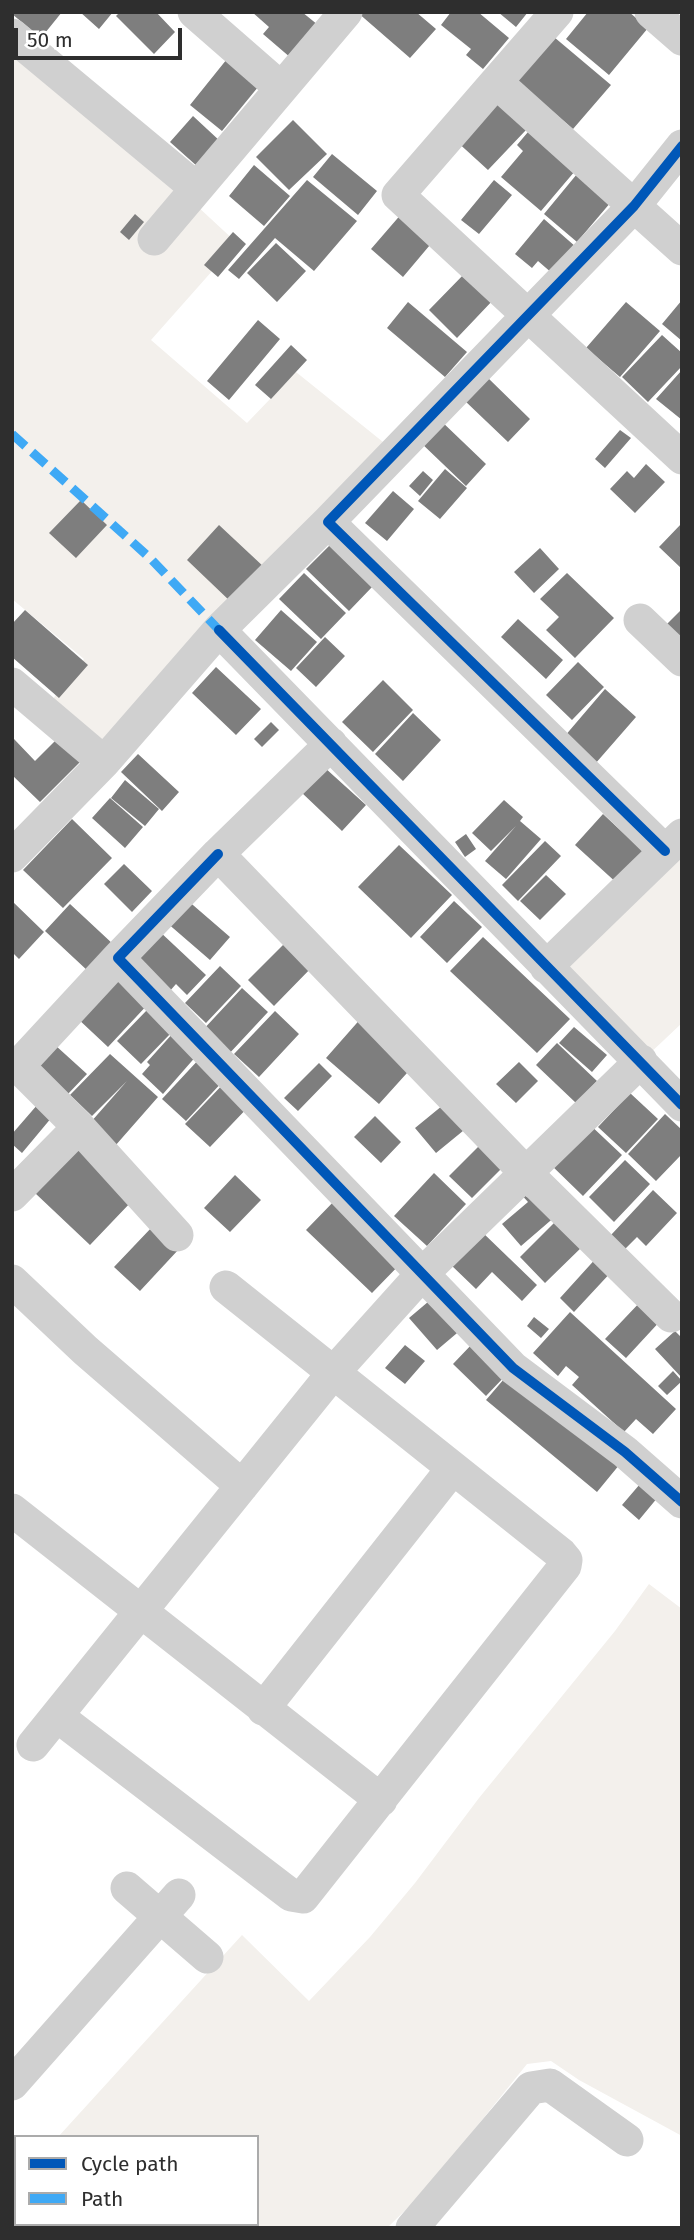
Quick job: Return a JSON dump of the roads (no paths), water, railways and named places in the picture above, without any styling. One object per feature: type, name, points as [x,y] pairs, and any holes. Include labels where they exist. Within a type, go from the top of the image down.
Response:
[{"type":"street","points":[[194,12],[281,88]]},
{"type":"street","points":[[154,239],[346,12]]},
{"type":"street","points":[[557,12],[398,195],[682,458]]},
{"type":"street","points":[[651,12],[682,39]]},
{"type":"street","points":[[12,35],[196,188]]},
{"type":"street","points":[[496,82],[682,248]]},
{"type":"street","points":[[14,850],[104,762],[219,630],[328,522],[634,206],[682,146]]},
{"type":"street","points":[[328,522],[673,843],[546,967]]},
{"type":"street","points":[[640,620],[682,660]]},
{"type":"street","points":[[219,630],[682,1105]]},
{"type":"street","points":[[12,684],[104,762]]},
{"type":"street","points":[[177,1235],[79,1127],[15,1063],[218,855],[331,744]]},
{"type":"street","points":[[218,855],[526,1173],[678,1317]]},
{"type":"street","points":[[118,958],[513,1368],[625,1452],[682,1502]]},
{"type":"street","points":[[33,1745],[333,1373],[422,1273],[640,1061]]},
{"type":"street","points":[[12,1195],[79,1127]]},
{"type":"street","points":[[12,1281],[85,1350],[242,1486]]},
{"type":"street","points":[[57,1716],[291,1895],[303,1897],[565,1566],[566,1560],[561,1554],[226,1287]]},
{"type":"street","points":[[264,1709],[453,1468]]},
{"type":"street","points":[[12,1510],[381,1800]]},
{"type":"street","points":[[127,1888],[170,1906],[207,1957]]},
{"type":"street","points":[[12,2084],[170,1906]]},
{"type":"street","points":[[412,2228],[531,2088],[550,2085],[627,2140]]}]
